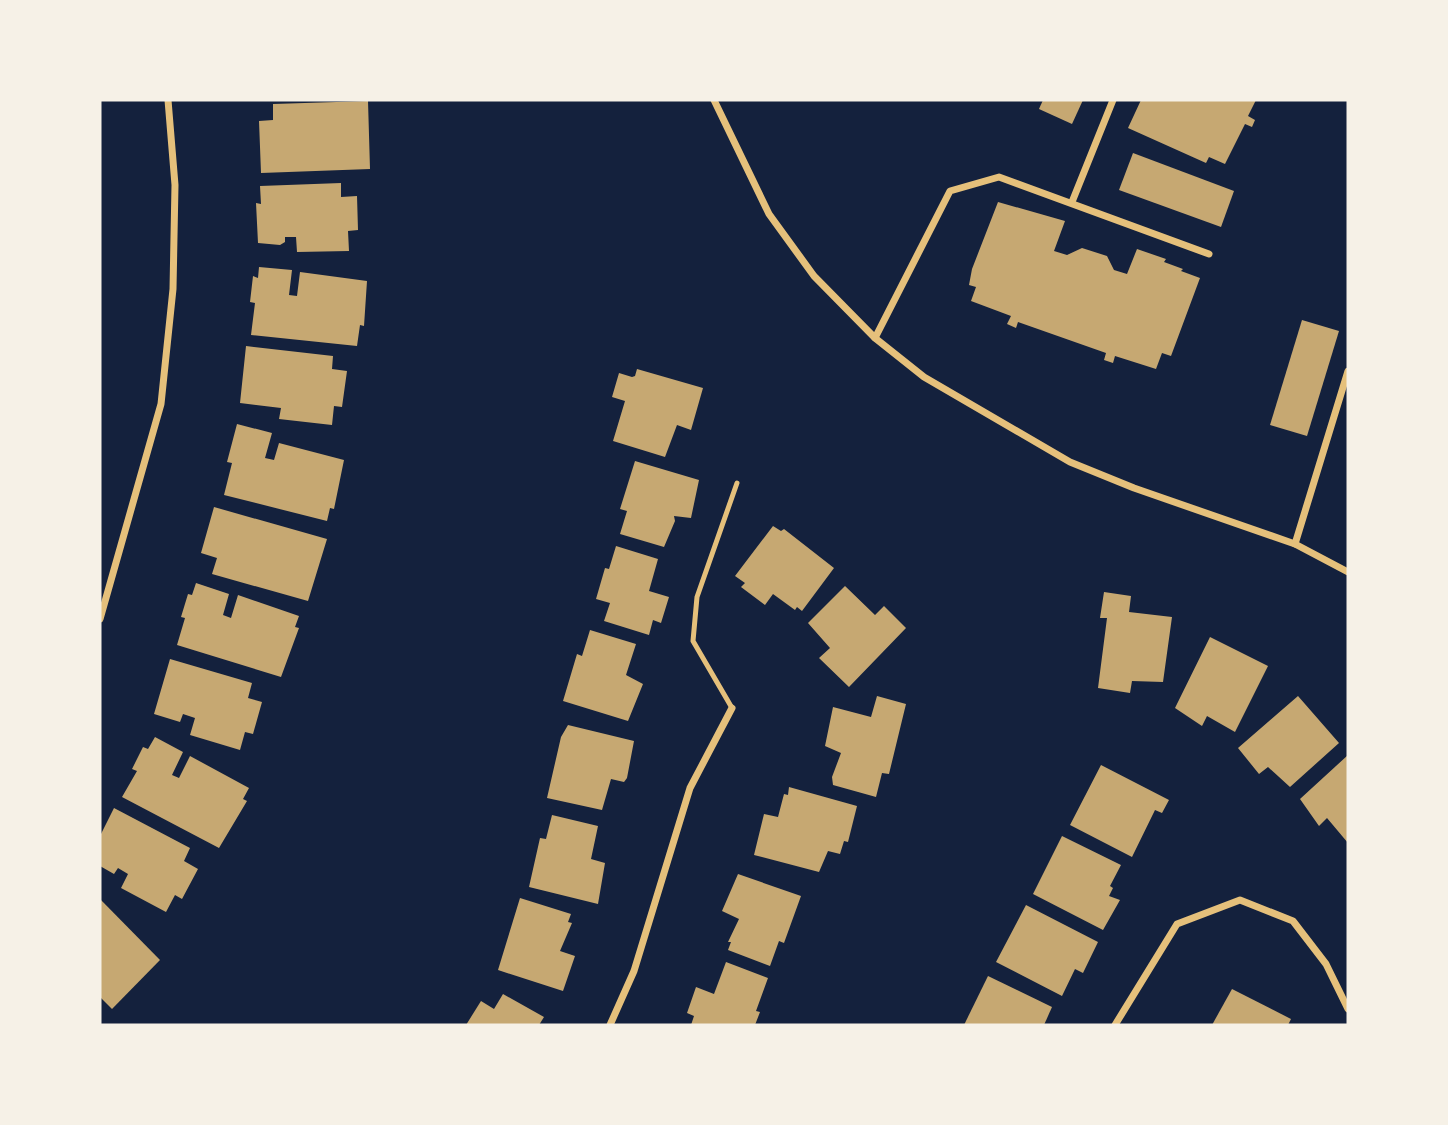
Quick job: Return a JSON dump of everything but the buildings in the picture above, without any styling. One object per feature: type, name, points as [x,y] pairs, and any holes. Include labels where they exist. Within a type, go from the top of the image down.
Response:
[{"type":"street","points":[[100,619],[161,404],[173,289],[175,185],[168,100]]},
{"type":"street","points":[[714,100],[769,214],[814,276],[874,338],[924,377],[1070,462],[1134,488],[1295,544],[1348,572]]},
{"type":"street","points":[[1072,202],[1113,100]]},
{"type":"street","points":[[874,338],[950,191],[999,177],[1209,254]]},
{"type":"street","points":[[1295,544],[1348,372]]},
{"type":"street","points":[[610,1025],[634,971],[690,788],[732,708]]},
{"type":"street","points":[[1115,1025],[1177,925],[1240,900],[1293,921],[1326,964],[1348,1009]]},
{"type":"lane","points":[[732,708],[694,641],[697,597],[737,483]]}]
